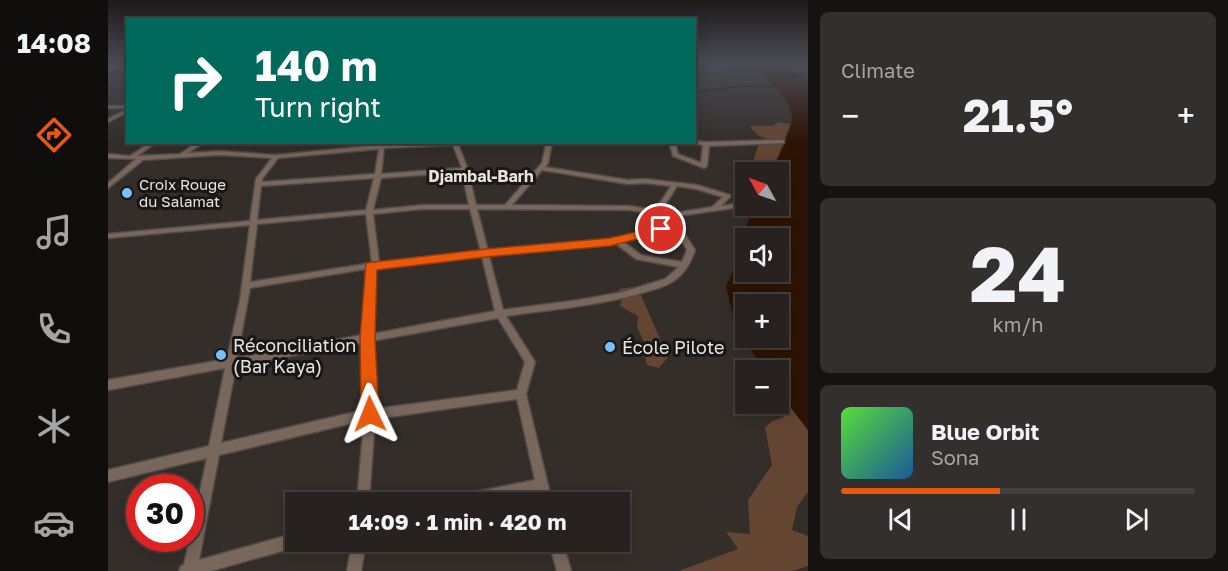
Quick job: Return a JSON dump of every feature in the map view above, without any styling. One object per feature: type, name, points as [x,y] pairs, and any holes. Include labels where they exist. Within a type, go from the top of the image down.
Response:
[{"type":"street","points":[[108,107],[126,108]]},
{"type":"street","points":[[108,120],[126,109]]},
{"type":"street","points":[[118,115],[126,115]]},
{"type":"street","points":[[696,143],[782,142]]},
{"type":"street","points":[[108,186],[153,144]]},
{"type":"street","points":[[181,156],[199,144]]},
{"type":"street","points":[[108,156],[181,156],[219,153],[276,157],[383,145],[419,144]]},
{"type":"street","points":[[455,144],[465,170],[500,314],[530,362],[521,394],[544,492]]},
{"type":"street","points":[[507,207],[542,168],[550,144]]},
{"type":"street","points":[[672,144],[675,156],[704,166],[706,144]]},
{"type":"street","points":[[364,492],[370,414],[367,338],[373,266],[369,212],[383,145]]},
{"type":"street","points":[[276,157],[260,176],[258,184],[245,286],[214,451],[188,571],[285,543]]},
{"type":"street","points":[[542,168],[628,182],[645,181],[697,187],[728,196],[715,208]]},
{"type":"street","points":[[258,184],[465,170]]},
{"type":"street","points":[[654,212],[665,201],[675,184]]},
{"type":"street","points":[[245,286],[373,266],[617,241],[689,214],[735,205]]},
{"type":"street","points":[[108,236],[423,207],[630,208],[654,212],[675,220],[691,250],[685,265],[677,275],[665,282],[636,292],[500,314],[108,385]]},
{"type":"street","points":[[617,241],[639,257],[685,265]]},
{"type":"street","points":[[108,476],[370,414],[521,394]]},
{"type":"street","points":[[506,492],[542,485]]},
{"type":"street","points":[[354,571],[357,552]]},
{"type":"street","points":[[559,552],[564,571]]},
{"type":"shaded area","points":[[777,90],[808,90],[808,430],[789,405],[789,360],[758,360],[750,348],[789,348],[789,294],[735,294],[735,325],[726,286],[735,266],[735,282],[789,282],[789,228],[746,228],[749,216],[789,216],[789,162],[777,162],[792,120],[787,103]]},
{"type":"shaded area","points":[[778,122],[790,124],[784,141],[760,136],[750,126],[773,126]]},
{"type":"shaded area","points":[[759,143],[783,144],[775,162],[753,162]]},
{"type":"shaded area","points":[[632,287],[639,291],[668,357],[659,368],[647,365],[644,353],[649,352],[637,327],[638,316],[620,306],[622,298],[617,292],[620,289]]},
{"type":"shaded area","points":[[789,405],[808,430],[808,492],[797,507],[792,530],[808,536],[808,566],[792,571],[679,571],[738,549],[726,532],[750,534],[748,500],[772,465],[765,427],[772,421],[784,417],[782,414],[789,414]]},
{"type":"waterway","points":[[696,93],[712,90]]},
{"type":"place","name":"Croix Rouge du Salamat","points":[[127,193]]},
{"type":"place","name":"École Pilote","points":[[610,347]]},
{"type":"place","name":"Réconciliation (Bar Kaya)","points":[[221,355]]},
{"type":"district","name":"Djambal-Barh","points":[[481,176]]},
{"type":"route","points":[[370,414],[367,338],[370,266],[610,242],[661,229]]}]
